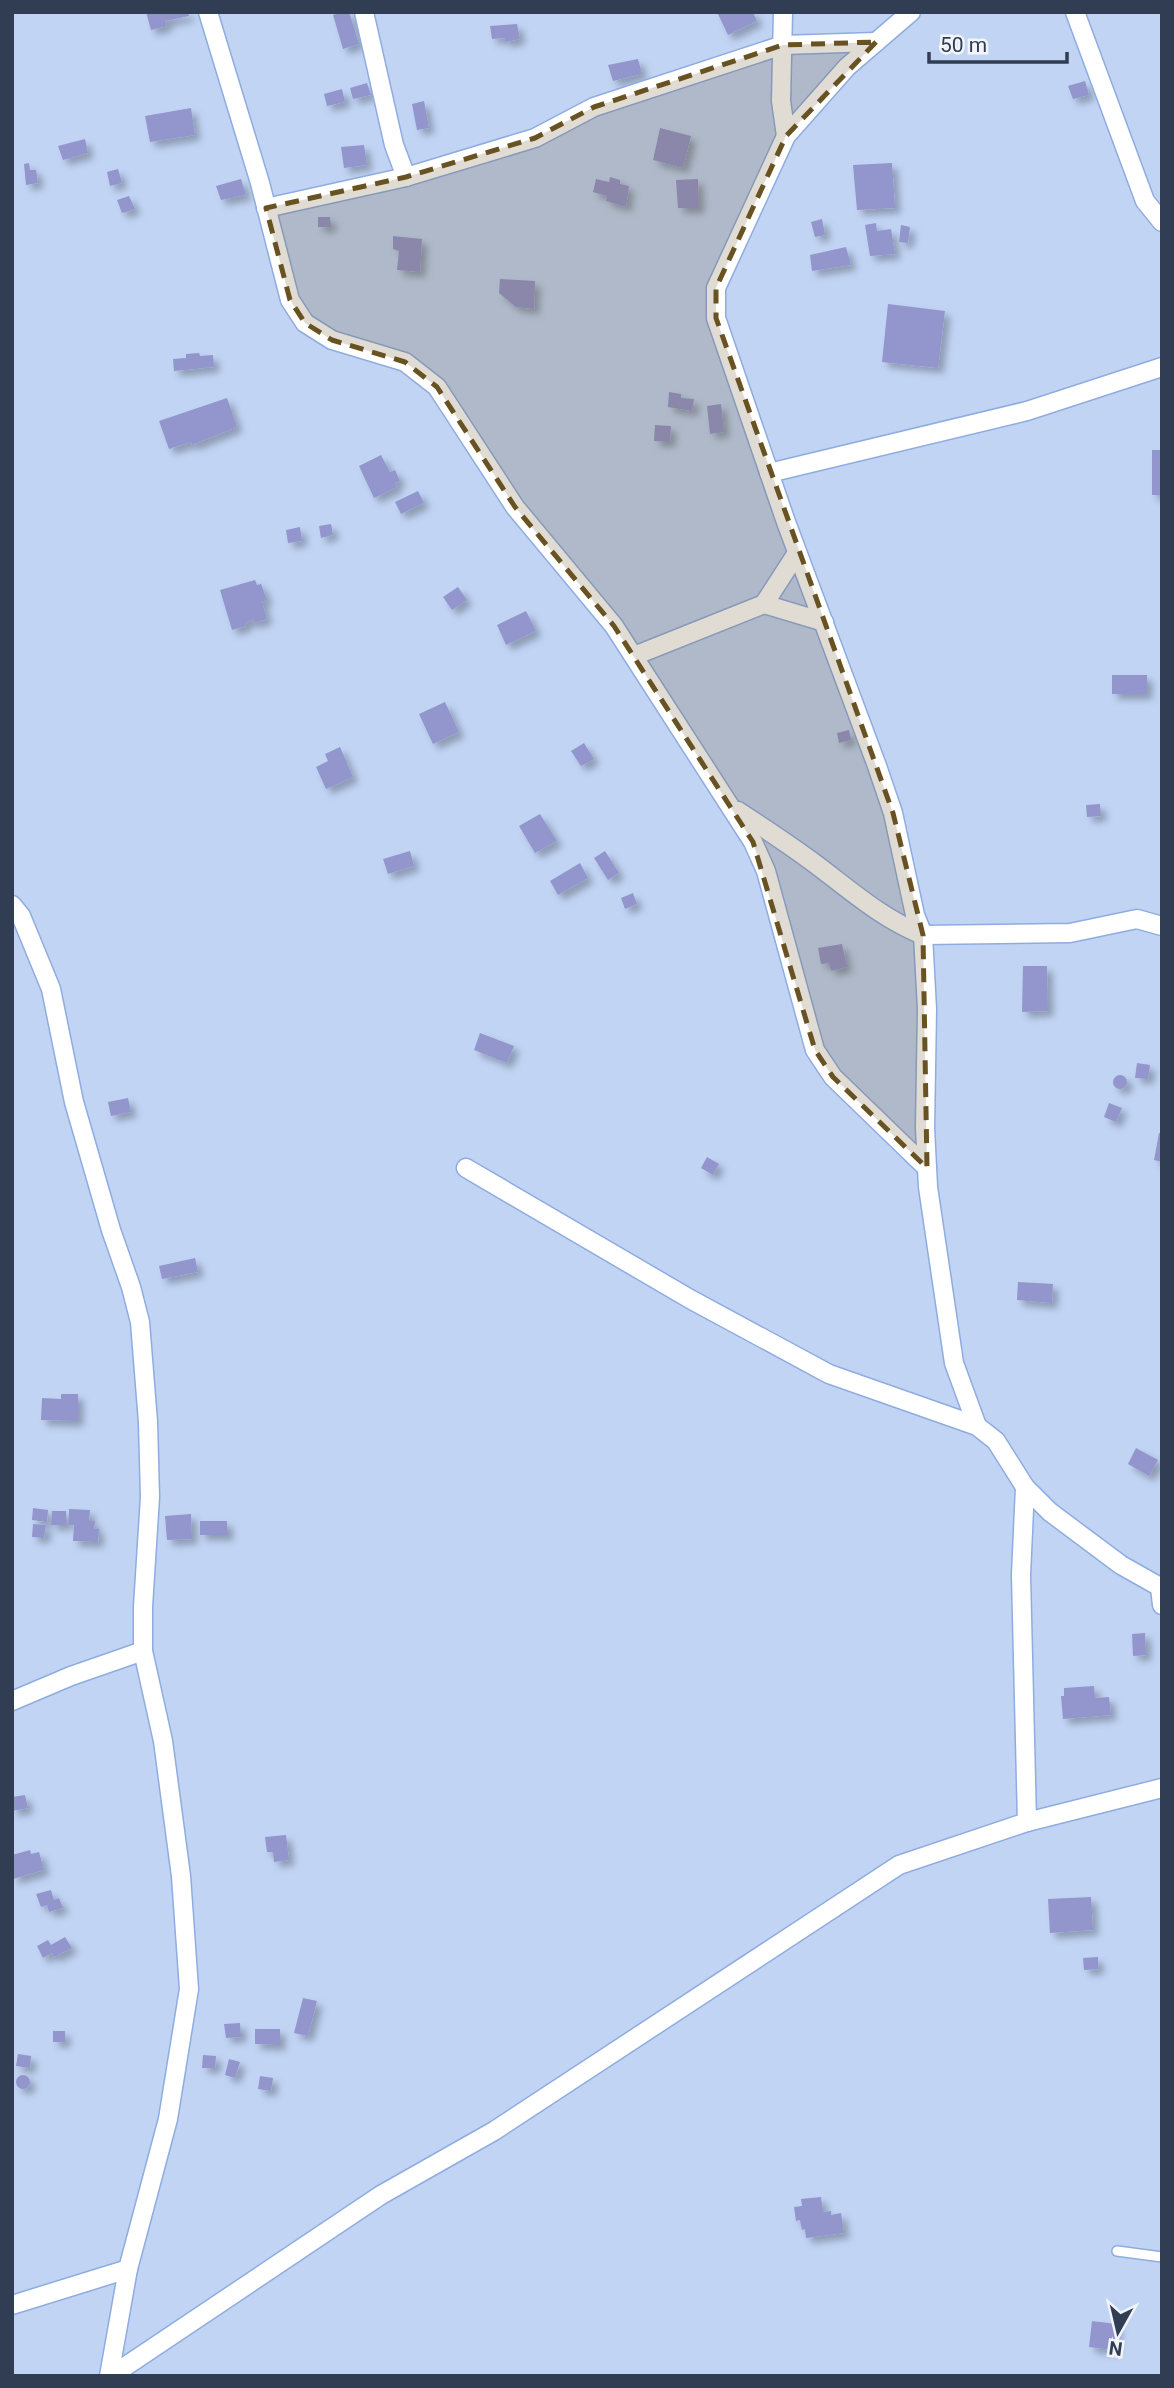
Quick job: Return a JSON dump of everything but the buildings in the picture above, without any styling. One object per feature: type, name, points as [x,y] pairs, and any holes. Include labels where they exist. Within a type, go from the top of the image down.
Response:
[{"type":"street","points":[[208,12],[266,208],[290,300],[305,323],[332,340],[405,362],[436,387],[515,507],[614,626],[733,807],[753,842],[765,871],[815,1050],[833,1077],[927,1168]]},
{"type":"street","points":[[364,12],[394,145],[406,177]]},
{"type":"street","points":[[783,12],[781,101],[786,136]]},
{"type":"street","points":[[911,12],[847,67],[786,136],[716,288],[716,318],[797,553],[892,813],[915,915],[923,934],[927,1009],[927,1168],[954,1363],[976,1426]]},
{"type":"street","points":[[1076,12],[1145,201],[1162,222]]},
{"type":"street","points":[[266,208],[406,177],[535,138],[594,107],[783,45],[876,42]]},
{"type":"street","points":[[769,474],[1027,411],[1162,368]]},
{"type":"street","points":[[634,656],[764,604],[797,553]]},
{"type":"street","points":[[764,604],[824,622]]},
{"type":"street","points":[[733,807],[902,927],[923,934],[1070,933],[1137,919],[1162,926]]},
{"type":"street","points":[[12,905],[21,916],[51,989],[74,1102],[140,1322],[148,1422],[150,1497],[143,1651],[163,1741],[181,1876],[189,1989],[168,2119],[128,2269],[109,2376]]},
{"type":"street","points":[[466,1168],[691,1299],[829,1374],[976,1426],[996,1441],[1025,1487],[1050,1513],[1121,1565],[1161,1588]]},
{"type":"street","points":[[1025,1487],[1021,1575],[1027,1822]]},
{"type":"street","points":[[12,1701],[71,1676],[143,1651]]},
{"type":"street","points":[[115,2376],[120,2370],[381,2195],[494,2131],[899,1865],[1027,1822],[1162,1788]]},
{"type":"street","points":[[12,2305],[128,2269]]},
{"type":"lane","points":[[1117,2251],[1162,2257]]},
{"type":"highlighted area","points":[[876,42],[786,136],[716,288],[716,318],[893,813],[923,935],[927,1168],[833,1077],[815,1050],[753,842],[614,626],[515,507],[437,387],[405,362],[332,340],[305,323],[290,300],[266,208],[406,177],[535,138],[594,107],[783,45]]}]
